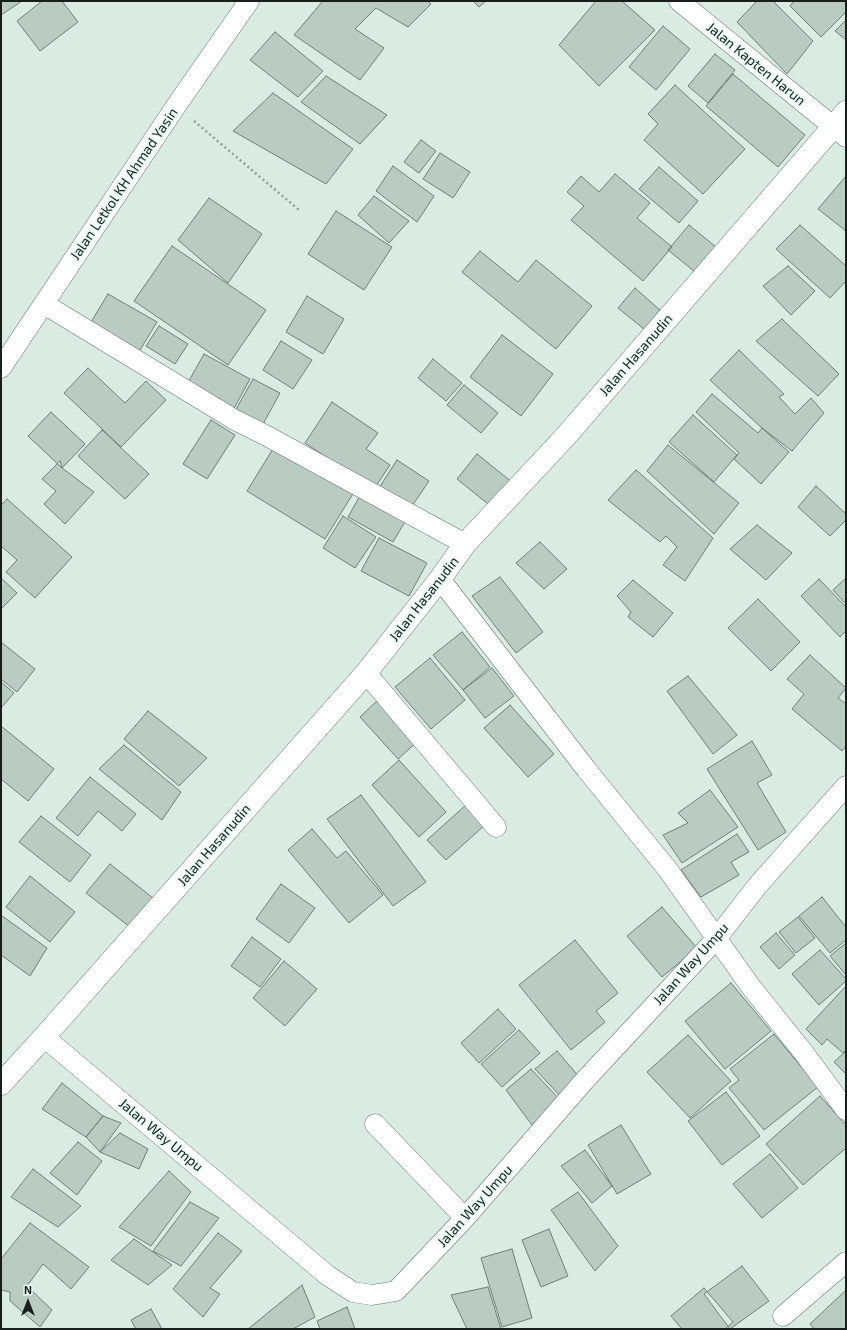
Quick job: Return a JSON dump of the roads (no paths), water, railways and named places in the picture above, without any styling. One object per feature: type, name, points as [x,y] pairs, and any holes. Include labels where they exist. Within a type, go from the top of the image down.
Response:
[{"type":"main road","name":"Jalan Hasanudin","points":[[1,1084],[366,673],[440,579],[465,544],[566,436],[842,125]]},
{"type":"street","name":"Jalan Letkol KH Ahmad Yasin","points":[[1,368],[176,106],[249,1]]},
{"type":"street","name":"Jalan Kapten Harun","points":[[679,1],[842,125]]},
{"type":"street","points":[[44,304],[235,420],[465,544]]},
{"type":"street","points":[[440,579],[586,769],[668,870],[751,987],[804,1053],[846,1110]]},
{"type":"street","points":[[366,673],[496,827]]},
{"type":"street","name":"Jalan Way Umpu","points":[[44,1037],[327,1274],[353,1292],[372,1295],[396,1291],[465,1218],[585,1080],[716,939],[758,885],[846,786]]},
{"type":"street","points":[[375,1124],[465,1218]]},
{"type":"street","points":[[783,1316],[846,1262]]}]
